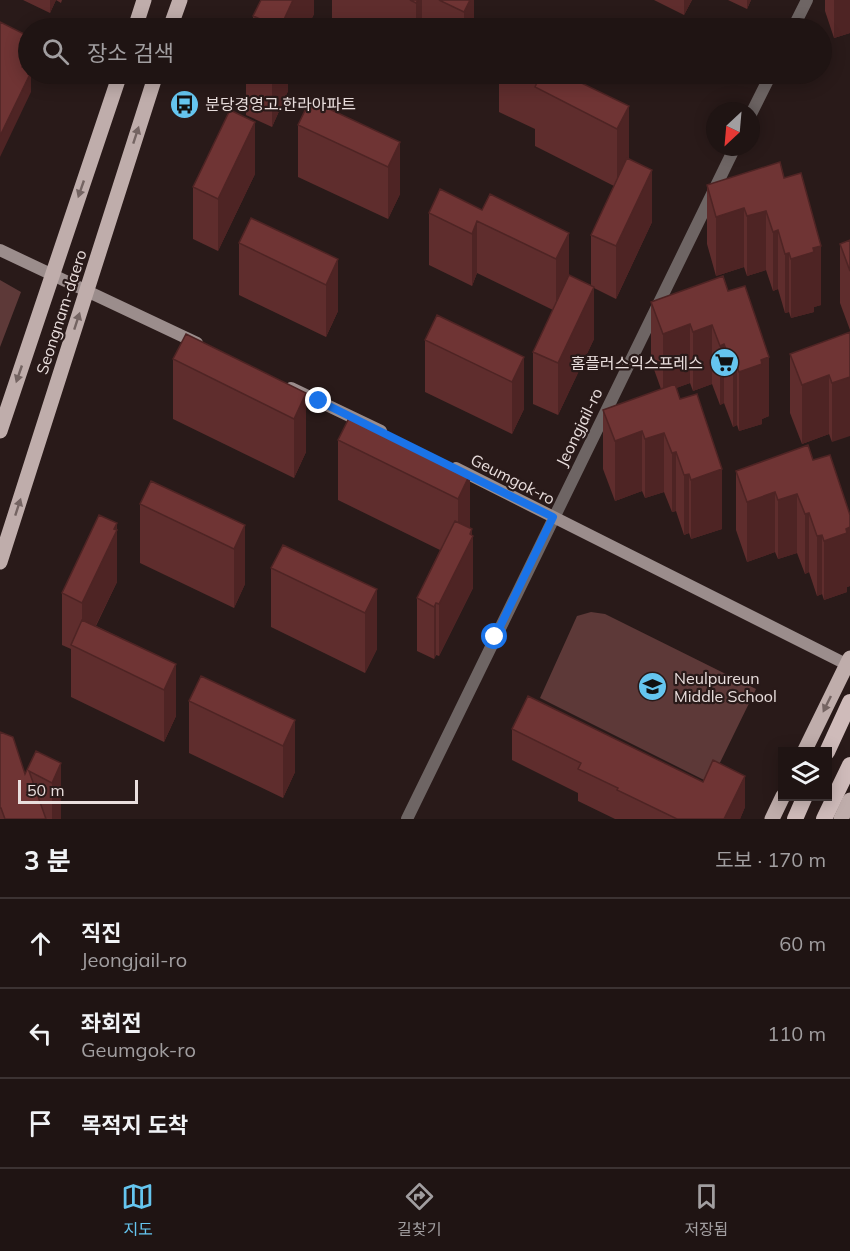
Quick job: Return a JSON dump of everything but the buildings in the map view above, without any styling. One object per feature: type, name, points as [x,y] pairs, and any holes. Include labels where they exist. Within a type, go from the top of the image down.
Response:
[{"type":"highway","points":[[828,747],[850,702]]},
{"type":"highway","points":[[824,819],[850,765]]},
{"type":"highway","points":[[795,819],[803,801]]},
{"type":"main road","points":[[138,18],[144,0]]},
{"type":"main road","points":[[174,18],[180,0]]},
{"type":"main road","name":"Seongnam-daero","points":[[0,430],[117,84]]},
{"type":"main road","name":"Seongnam-daero","points":[[0,562],[153,84]]},
{"type":"main road","points":[[0,250],[205,347]]},
{"type":"main road","points":[[278,382],[396,438]]},
{"type":"main road","name":"Geumgok-ro","points":[[448,465],[848,661]]},
{"type":"main road","points":[[806,747],[848,661]]},
{"type":"main road","points":[[841,819],[850,800]]},
{"type":"main road","points":[[772,819],[781,801]]},
{"type":"street","points":[[798,18],[807,0]]},
{"type":"street","points":[[757,102],[766,84]]},
{"type":"street","name":"Jeongjail-ro","points":[[407,819],[731,156]]},
{"type":"shaded area","points":[[0,280],[21,292],[0,347]]},
{"type":"shaded area","points":[[591,612],[605,614],[756,689],[710,783],[540,698],[577,616]]},
{"type":"place","name":"분당경영고.한라아파트","points":[[184,104]]},
{"type":"place","name":"홈플러스익스프레스","points":[[724,363]]},
{"type":"place","name":"Neulpureun Middle School","points":[[653,687]]},
{"type":"route","points":[[319,401],[553,517],[495,637]]}]
